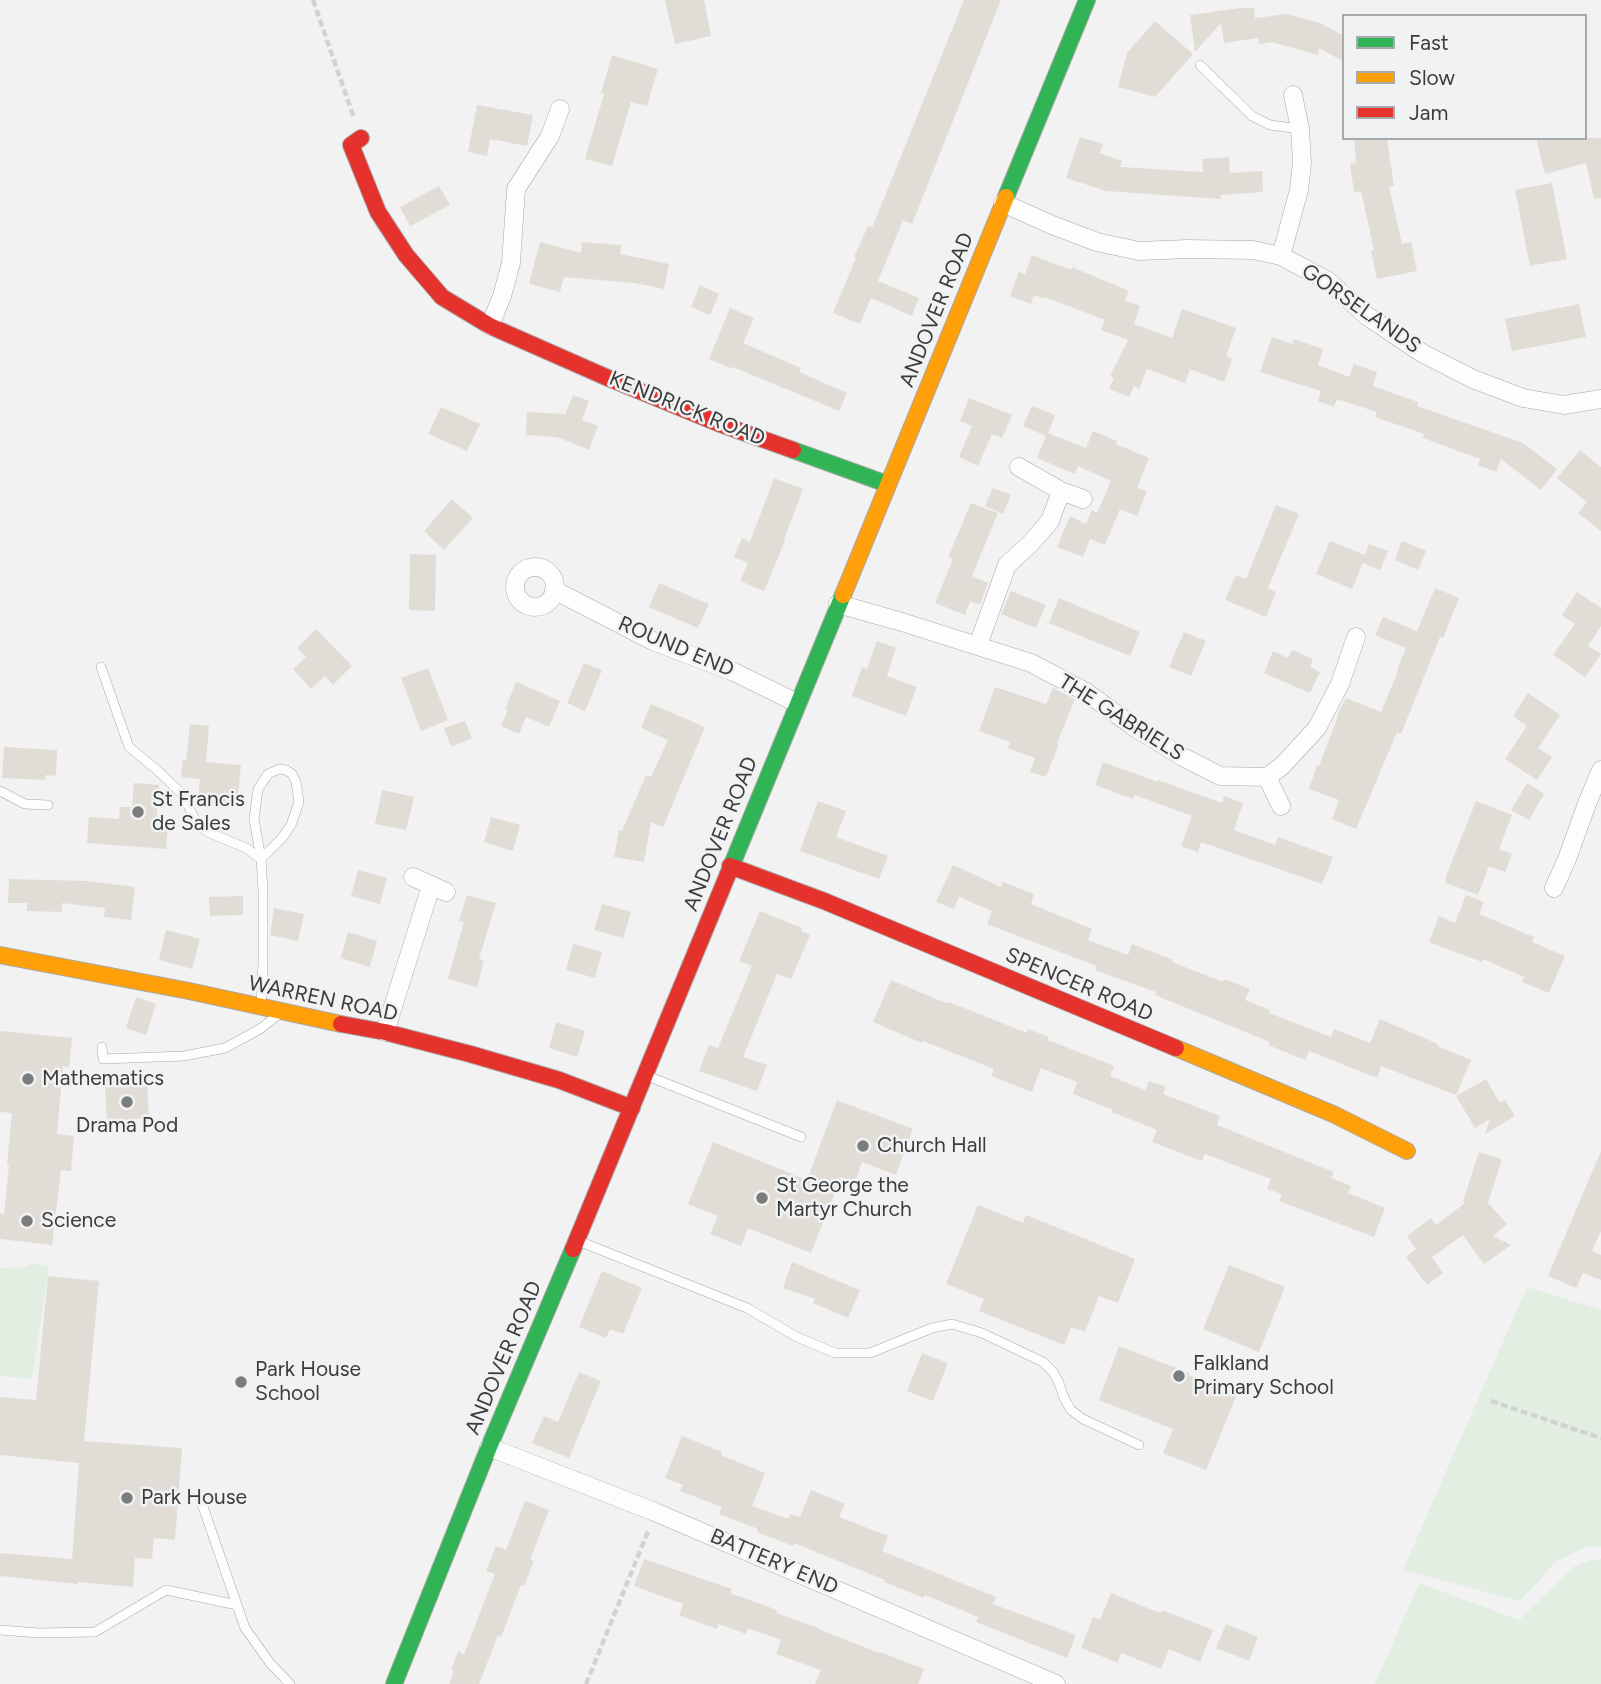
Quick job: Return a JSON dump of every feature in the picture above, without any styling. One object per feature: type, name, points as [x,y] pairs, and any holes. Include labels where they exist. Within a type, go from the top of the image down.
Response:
[{"type":"street","name":"ANDOVER ROAD","points":[[394,1684],[489,1447],[632,1108],[1087,0]]},
{"type":"street","name":"GORSELANDS","points":[[1281,256],[1299,190],[1302,163],[1300,129],[1293,95]]},
{"type":"street","points":[[490,326],[511,262],[516,188],[550,136],[560,108]]},
{"type":"street","name":"KENDRICK ROAD","points":[[361,138],[351,145],[378,212],[406,255],[442,297],[490,326],[720,424],[887,484]]},
{"type":"street","name":"GORSELANDS","points":[[1003,203],[1097,242],[1139,251],[1253,250],[1281,256],[1328,281],[1367,316],[1422,353],[1473,379],[1523,398],[1564,405],[1601,399]]},
{"type":"street","points":[[1018,467],[1061,491],[1083,499]]},
{"type":"street","points":[[978,645],[1007,565],[1030,544],[1050,520],[1061,491]]},
{"type":"street","name":"ROUND END","points":[[554,590],[653,641],[734,672],[797,703]]},
{"type":"street","name":"THE GABRIELS","points":[[838,604],[1031,663],[1086,692],[1134,727],[1220,776],[1267,777]]},
{"type":"street","points":[[1281,806],[1267,777],[1282,766],[1317,728],[1340,684],[1356,637]]},
{"type":"street","points":[[1554,888],[1601,770]]},
{"type":"street","name":"SPENCER ROAD","points":[[730,866],[824,901],[1333,1114],[1407,1151]]},
{"type":"street","points":[[384,1032],[438,889],[413,877]]},
{"type":"street","name":"WARREN ROAD","points":[[0,955],[384,1032],[559,1080],[632,1108]]},
{"type":"street","name":"BATTERY END","points":[[489,1447],[655,1512],[1056,1684]]},
{"type":"lane","points":[[1200,65],[1252,116],[1270,125],[1300,129]]},
{"type":"lane","points":[[101,667],[129,747],[181,793],[200,826],[246,848],[261,859]]},
{"type":"lane","points":[[261,859],[291,825],[299,802],[296,782],[286,770],[279,769],[268,774],[262,781],[258,789],[254,819],[263,891],[261,1008]]},
{"type":"lane","points":[[0,791],[25,804],[48,805]]},
{"type":"lane","points":[[102,1047],[103,1059],[184,1056],[225,1048],[260,1029],[282,1012]]},
{"type":"lane","points":[[645,1075],[801,1137]]},
{"type":"lane","points":[[576,1240],[747,1308],[797,1337],[835,1353],[870,1353],[932,1328],[952,1324],[982,1333],[1043,1362],[1053,1372],[1072,1410],[1083,1419],[1139,1446]]},
{"type":"lane","points":[[200,1498],[245,1628],[270,1663],[290,1684]]},
{"type":"lane","points":[[0,1630],[39,1633],[95,1632],[166,1590],[237,1605]]},
{"type":"path","points":[[313,0],[361,138]]},
{"type":"path","points":[[1491,1401],[1601,1438]]},
{"type":"path","points":[[586,1684],[655,1512]]},
{"type":"shaded area","points":[[31,1264],[49,1265],[32,1379],[0,1376],[0,1268],[19,1269]]},
{"type":"shaded area","points":[[1527,1287],[1601,1310],[1601,1547],[1587,1546],[1557,1561],[1520,1601],[1403,1570]]},
{"type":"shaded area","points":[[1601,1559],[1601,1684],[1375,1684],[1419,1583],[1519,1620],[1573,1567]]},
{"type":"building","points":[[665,0],[704,0],[711,36],[675,44]]},
{"type":"building","points":[[964,0],[1001,0],[912,224],[903,220],[878,281],[919,298],[912,316],[871,298],[860,324],[833,313],[868,226],[872,228]]},
{"type":"building","points":[[1254,8],[1255,18],[1287,14],[1320,23],[1342,35],[1342,61],[1319,48],[1318,55],[1272,42],[1259,44],[1258,38],[1224,43],[1221,23],[1195,52],[1190,15]]},
{"type":"building","points":[[1155,21],[1193,54],[1155,97],[1118,87],[1127,53]]},
{"type":"building","points":[[612,55],[658,69],[647,106],[631,102],[612,166],[585,159]]},
{"type":"building","points":[[477,105],[533,115],[527,146],[490,139],[487,156],[468,152]]},
{"type":"building","points":[[1080,137],[1103,144],[1100,153],[1122,161],[1120,167],[1203,172],[1202,159],[1229,157],[1230,173],[1262,171],[1263,192],[1221,195],[1221,199],[1106,191],[1066,178]]},
{"type":"building","points":[[1601,138],[1601,198],[1594,199],[1586,163],[1545,174],[1536,140]]},
{"type":"building","points":[[1354,140],[1387,140],[1394,186],[1389,186],[1402,244],[1411,242],[1417,271],[1377,279],[1371,251],[1374,250],[1361,191],[1354,192],[1350,164],[1356,163]]},
{"type":"building","points":[[1552,183],[1567,259],[1530,266],[1515,190]]},
{"type":"building","points":[[439,186],[450,205],[410,226],[400,207]]},
{"type":"building","points":[[540,242],[581,253],[582,242],[621,245],[620,254],[669,264],[664,289],[634,283],[564,277],[560,292],[529,284]]},
{"type":"building","points":[[1032,255],[1071,270],[1072,267],[1129,291],[1125,300],[1140,306],[1134,324],[1172,338],[1182,309],[1236,328],[1226,356],[1232,359],[1224,382],[1190,369],[1185,383],[1147,369],[1139,389],[1134,386],[1129,397],[1109,389],[1114,378],[1110,376],[1128,340],[1101,330],[1105,320],[1045,297],[1044,299],[1034,295],[1031,304],[1010,296],[1019,272],[1025,274]]},
{"type":"building","points":[[700,285],[719,294],[710,315],[691,307]]},
{"type":"building","points":[[1579,304],[1586,337],[1512,351],[1505,319]]},
{"type":"building","points":[[730,308],[754,318],[743,343],[801,368],[799,372],[847,393],[839,411],[709,359]]},
{"type":"building","points":[[1272,337],[1292,344],[1294,339],[1323,349],[1318,365],[1349,377],[1354,364],[1377,372],[1373,386],[1418,402],[1417,406],[1523,443],[1557,469],[1541,490],[1501,459],[1496,472],[1478,465],[1480,459],[1423,438],[1424,434],[1375,417],[1377,412],[1337,399],[1334,407],[1318,401],[1321,391],[1260,372]]},
{"type":"building","points":[[573,395],[589,401],[582,420],[598,426],[589,450],[557,437],[526,435],[527,412],[565,414]]},
{"type":"building","points":[[969,398],[1012,415],[1002,438],[992,434],[978,466],[959,457],[972,426],[960,421]]},
{"type":"building","points":[[1032,406],[1055,415],[1048,433],[1086,448],[1093,431],[1149,458],[1137,488],[1147,491],[1137,516],[1120,509],[1105,545],[1090,539],[1083,557],[1057,547],[1070,516],[1086,524],[1092,510],[1097,513],[1111,481],[1078,466],[1075,474],[1037,458],[1046,436],[1023,426]]},
{"type":"building","points":[[441,407],[480,424],[467,451],[428,434]]},
{"type":"building","points":[[1580,450],[1601,467],[1601,531],[1578,513],[1587,502],[1557,478]]},
{"type":"building","points":[[774,478],[803,489],[764,591],[740,581],[748,563],[734,557],[742,538],[750,542]]},
{"type":"building","points":[[993,488],[1011,495],[1003,514],[985,506]]},
{"type":"building","points":[[452,499],[473,518],[444,550],[424,531]]},
{"type":"building","points":[[971,503],[998,513],[972,576],[988,583],[980,605],[970,601],[965,615],[935,603],[953,559],[948,557]]},
{"type":"building","points":[[1276,505],[1299,514],[1268,588],[1276,592],[1266,617],[1225,600],[1236,575],[1246,579]]},
{"type":"building","points":[[1330,541],[1365,555],[1369,544],[1388,551],[1380,570],[1363,563],[1352,589],[1316,574]]},
{"type":"building","points":[[1402,541],[1426,551],[1418,570],[1395,560]]},
{"type":"building","points":[[410,554],[436,555],[435,611],[409,610]]},
{"type":"building","points":[[659,583],[709,604],[698,628],[649,607]]},
{"type":"building","points":[[1435,588],[1459,598],[1443,638],[1440,637],[1401,734],[1397,732],[1356,829],[1332,819],[1339,800],[1309,789],[1346,698],[1381,712],[1406,648],[1375,635],[1383,617],[1417,631]]},
{"type":"building","points":[[1011,591],[1046,605],[1036,628],[1001,614]]},
{"type":"building","points":[[1577,592],[1601,608],[1601,626],[1588,646],[1601,654],[1585,677],[1553,655],[1575,624],[1562,615]]},
{"type":"building","points":[[1059,598],[1140,632],[1130,656],[1049,623]]},
{"type":"building","points":[[316,629],[352,666],[333,685],[325,676],[311,689],[293,669],[306,657],[297,648]]},
{"type":"building","points":[[1184,632],[1206,641],[1191,676],[1169,667]]},
{"type":"building","points":[[877,641],[896,648],[887,676],[917,687],[906,716],[852,696],[862,667],[867,669]]},
{"type":"building","points":[[1292,650],[1313,659],[1310,667],[1320,672],[1310,693],[1264,673],[1273,651],[1288,658]]},
{"type":"building","points":[[584,663],[602,670],[585,711],[567,703]]},
{"type":"building","points":[[428,668],[448,720],[421,731],[401,678]]},
{"type":"building","points":[[516,682],[560,701],[549,727],[526,717],[519,734],[501,726]]},
{"type":"building","points":[[995,687],[1046,704],[1053,688],[1075,699],[1046,777],[1030,772],[1035,758],[1008,748],[1010,742],[979,731]]},
{"type":"building","points":[[1528,693],[1560,715],[1538,748],[1552,757],[1537,780],[1505,759],[1527,726],[1513,716]]},
{"type":"building","points":[[651,704],[705,727],[663,827],[651,822],[644,862],[614,857],[619,830],[622,831],[646,775],[651,777],[668,740],[641,728]]},
{"type":"building","points":[[465,721],[472,738],[451,747],[444,728]]},
{"type":"building","points":[[190,724],[209,726],[206,762],[241,765],[237,807],[198,804],[200,779],[181,777],[183,760],[186,761]]},
{"type":"building","points":[[4,747],[57,750],[56,776],[46,775],[45,780],[2,778]]},
{"type":"building","points":[[1103,762],[1222,803],[1224,796],[1243,803],[1234,830],[1275,845],[1278,837],[1333,857],[1322,884],[1201,842],[1198,852],[1181,846],[1192,816],[1135,795],[1133,799],[1095,785]]},
{"type":"building","name":"St Francis de Sales","points":[[134,783],[159,785],[156,827],[168,827],[166,849],[87,843],[89,817],[119,819],[120,807],[132,807]]},
{"type":"building","points":[[1527,783],[1544,794],[1529,820],[1511,810]]},
{"type":"building","points":[[382,790],[414,797],[406,830],[375,824]]},
{"type":"building","points":[[818,801],[846,811],[836,837],[888,856],[879,879],[800,851]]},
{"type":"building","points":[[1476,801],[1512,815],[1499,849],[1512,854],[1505,872],[1489,866],[1478,895],[1446,883],[1446,876]]},
{"type":"building","points":[[491,817],[520,825],[513,851],[484,842]]},
{"type":"building","points":[[953,865],[1001,887],[1003,882],[1034,894],[1031,904],[1092,929],[1088,940],[1128,955],[1132,944],[1223,982],[1224,979],[1250,989],[1245,1000],[1270,1010],[1269,1013],[1331,1037],[1334,1029],[1370,1043],[1380,1019],[1471,1060],[1456,1095],[1381,1066],[1377,1078],[1309,1051],[1305,1060],[1268,1045],[1270,1042],[1155,995],[1156,992],[1095,970],[1096,966],[987,924],[992,911],[959,897],[954,909],[936,902]]},
{"type":"building","points":[[358,870],[387,878],[380,904],[351,896]]},
{"type":"building","points":[[9,879],[88,881],[135,887],[131,920],[104,917],[105,908],[62,903],[62,912],[27,911],[27,903],[8,903]]},
{"type":"building","points":[[467,895],[496,903],[479,959],[484,961],[477,987],[448,979],[464,922],[459,921]]},
{"type":"building","points":[[1466,895],[1484,902],[1479,914],[1534,937],[1532,942],[1565,956],[1549,993],[1522,982],[1524,977],[1483,959],[1482,962],[1429,942],[1439,916],[1455,923]]},
{"type":"building","points":[[243,896],[243,915],[210,916],[209,897]]},
{"type":"building","points":[[602,904],[631,912],[623,938],[594,930]]},
{"type":"building","points":[[274,908],[304,914],[298,941],[270,935]]},
{"type":"building","points":[[760,911],[802,928],[801,931],[810,935],[791,979],[777,974],[743,1057],[767,1065],[757,1091],[699,1071],[709,1045],[718,1048],[752,966],[739,961]]},
{"type":"building","points":[[166,930],[200,939],[192,969],[159,960]]},
{"type":"building","points":[[348,932],[377,941],[370,967],[341,958]]},
{"type":"building","points":[[573,944],[602,952],[595,978],[566,970]]},
{"type":"building","points":[[891,980],[1027,1033],[1028,1029],[1049,1037],[1048,1040],[1114,1066],[1110,1076],[1145,1090],[1149,1081],[1166,1087],[1163,1094],[1220,1116],[1217,1125],[1334,1172],[1331,1178],[1351,1186],[1348,1193],[1385,1208],[1374,1237],[1279,1201],[1282,1194],[1267,1189],[1271,1179],[1205,1154],[1202,1161],[1152,1142],[1157,1130],[1073,1094],[1077,1082],[1041,1068],[1032,1092],[991,1076],[994,1069],[873,1022]]},
{"type":"building","points":[[136,997],[156,1004],[146,1035],[126,1028]]},
{"type":"building","points":[[556,1022],[585,1031],[577,1057],[549,1048]]},
{"type":"building","points":[[0,1031],[72,1038],[69,1067],[63,1066],[57,1134],[74,1136],[71,1171],[61,1170],[52,1245],[0,1239],[0,1213],[4,1214],[12,1113],[0,1112]]},
{"type":"building","points":[[1486,1079],[1500,1103],[1505,1100],[1515,1116],[1485,1134],[1490,1119],[1475,1128],[1456,1096]]},
{"type":"building","name":"Drama Pod","points":[[147,1084],[149,1118],[107,1121],[105,1087]]},
{"type":"building","name":"St George the Martyr Church","points":[[837,1100],[913,1129],[896,1175],[862,1162],[855,1182],[841,1177],[811,1253],[748,1228],[741,1246],[710,1234],[718,1216],[688,1204],[713,1142],[807,1180]]},
{"type":"building","points":[[1601,1151],[1601,1231],[1592,1251],[1601,1255],[1601,1280],[1583,1273],[1576,1288],[1548,1276]]},
{"type":"building","points":[[1479,1152],[1502,1159],[1488,1203],[1507,1224],[1493,1236],[1511,1245],[1484,1264],[1463,1235],[1432,1257],[1443,1273],[1427,1285],[1406,1257],[1416,1249],[1407,1236],[1431,1218],[1436,1225],[1465,1203],[1463,1201]]},
{"type":"building","points":[[978,1205],[1023,1223],[1026,1215],[1135,1259],[1118,1303],[1099,1296],[1085,1332],[1071,1327],[1064,1345],[979,1311],[984,1299],[946,1284]]},
{"type":"building","points":[[792,1262],[860,1290],[848,1318],[813,1303],[815,1299],[783,1288]]},
{"type":"building","points":[[1229,1265],[1285,1287],[1259,1352],[1203,1329]]},
{"type":"building","points":[[602,1271],[642,1288],[623,1334],[610,1329],[606,1338],[579,1327]]},
{"type":"building","points":[[48,1276],[99,1281],[84,1441],[182,1448],[175,1540],[154,1538],[152,1559],[135,1558],[133,1587],[0,1576],[0,1553],[72,1559],[79,1463],[0,1455],[0,1397],[36,1400]]},
{"type":"building","points":[[1119,1346],[1237,1394],[1206,1470],[1163,1453],[1173,1429],[1099,1400]]},
{"type":"building","points":[[922,1353],[948,1363],[933,1401],[907,1391]]},
{"type":"building","points":[[579,1372],[601,1381],[569,1458],[532,1443],[544,1416],[558,1422]]},
{"type":"building","points":[[682,1436],[765,1473],[752,1506],[788,1519],[790,1514],[800,1517],[811,1490],[845,1504],[839,1517],[888,1536],[882,1551],[996,1597],[993,1604],[1076,1635],[1067,1658],[976,1622],[978,1617],[925,1595],[924,1598],[794,1543],[793,1546],[757,1532],[758,1529],[719,1514],[722,1507],[680,1491],[683,1485],[665,1478]]},
{"type":"building","points":[[525,1501],[549,1510],[530,1560],[534,1561],[524,1586],[521,1585],[501,1637],[498,1635],[479,1684],[449,1684],[458,1651],[464,1654],[495,1574],[486,1571],[496,1546],[506,1550]]},
{"type":"building","points":[[644,1559],[732,1589],[730,1593],[777,1610],[776,1613],[924,1669],[918,1684],[815,1684],[821,1670],[776,1654],[781,1640],[748,1628],[746,1634],[719,1624],[717,1629],[679,1615],[683,1604],[634,1586]]},
{"type":"building","points":[[1111,1593],[1213,1630],[1200,1662],[1169,1649],[1161,1669],[1121,1653],[1118,1663],[1081,1648],[1093,1617],[1100,1620]]},
{"type":"building","points":[[1226,1624],[1258,1637],[1249,1661],[1216,1648]]},
{"type":"traffic: fast","points":[[1006,197],[1087,0]]},
{"type":"traffic: fast","points":[[793,450],[887,484]]},
{"type":"traffic: fast","points":[[728,874],[843,595]]},
{"type":"traffic: fast","points":[[394,1684],[489,1447],[573,1249]]},
{"type":"traffic: slow","points":[[843,595],[1006,197]]},
{"type":"traffic: slow","points":[[0,955],[189,991],[341,1024]]},
{"type":"traffic: slow","points":[[1176,1048],[1333,1114],[1407,1151]]},
{"type":"traffic: jam","points":[[361,138],[351,145],[378,212],[406,255],[442,297],[490,326],[608,378],[720,424],[793,450]]},
{"type":"traffic: jam","points":[[730,866],[824,901],[1176,1048]]},
{"type":"traffic: jam","points":[[573,1249],[728,874]]},
{"type":"traffic: jam","points":[[341,1024],[385,1032],[470,1054],[559,1080],[632,1108]]},
{"type":"place","name":"St Francis de Sales","points":[[138,812]]},
{"type":"place","name":"Mathematics","points":[[28,1079]]},
{"type":"place","name":"Drama Pod","points":[[127,1102]]},
{"type":"place","name":"Church Hall","points":[[863,1146]]},
{"type":"place","name":"St George the Martyr Church","points":[[762,1198]]},
{"type":"place","name":"Science","points":[[27,1221]]},
{"type":"place","name":"Falkland Primary School","points":[[1179,1376]]},
{"type":"place","name":"Park House School","points":[[241,1382]]},
{"type":"place","name":"Park House","points":[[127,1498]]}]
